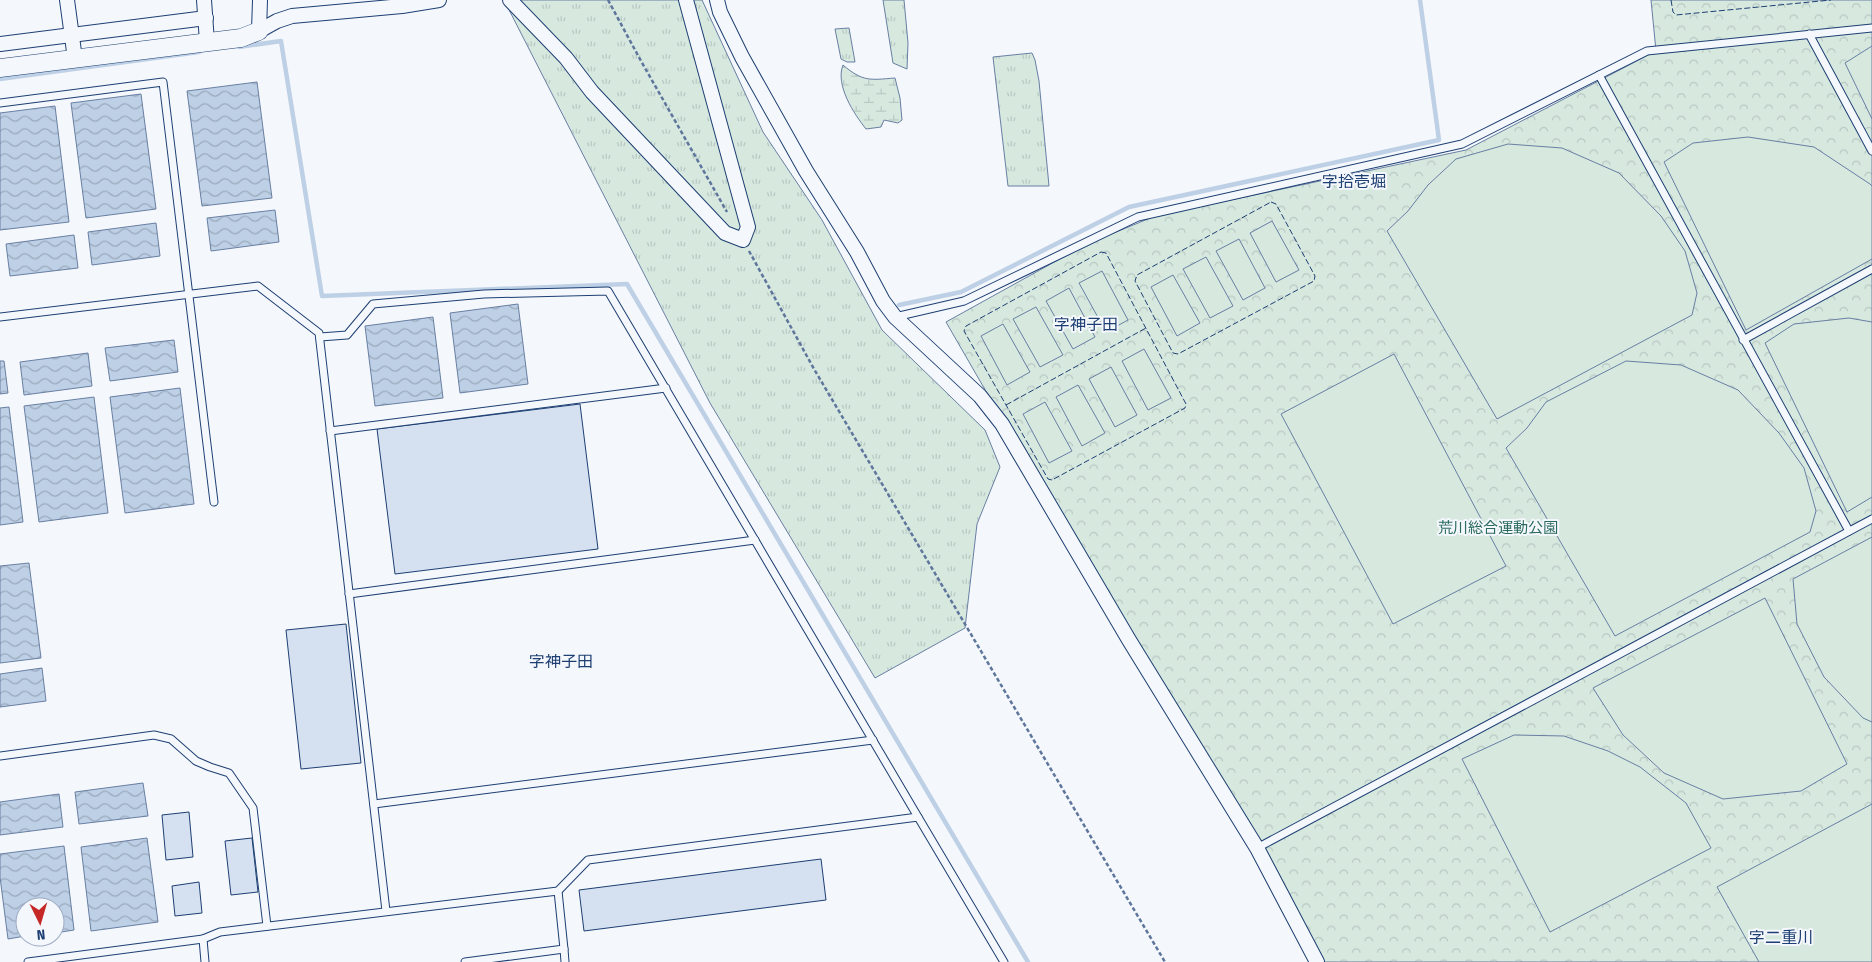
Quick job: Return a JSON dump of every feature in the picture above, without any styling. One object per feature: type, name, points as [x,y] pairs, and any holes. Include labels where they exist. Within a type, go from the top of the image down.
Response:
[{"type":"street","points":[[67,0],[75,59]]},
{"type":"street","points":[[204,0],[207,42]]},
{"type":"street","points":[[259,31],[260,0]]},
{"type":"street","points":[[0,68],[244,38],[277,21],[292,16],[402,6],[439,0]]},
{"type":"street","points":[[510,0],[566,58],[592,92],[725,233],[741,237],[748,227],[686,0]]},
{"type":"street","points":[[717,0],[720,12],[742,57],[801,163],[857,252],[883,301],[894,317],[980,396],[1002,424],[1129,640],[1257,848],[1317,962]]},
{"type":"street","points":[[0,44],[206,18]]},
{"type":"lane","points":[[894,317],[964,301],[1138,217],[1462,144],[1647,51],[1872,28]]},
{"type":"lane","points":[[1809,34],[1872,151]]},
{"type":"lane","points":[[1600,75],[1849,532]]},
{"type":"lane","points":[[0,103],[163,82],[214,502]]},
{"type":"lane","points":[[1743,340],[1872,269]]},
{"type":"lane","points":[[0,317],[258,286],[319,333],[386,911]]},
{"type":"lane","points":[[320,337],[347,335],[373,304],[484,294],[608,291],[1004,962]]},
{"type":"lane","points":[[330,430],[666,388]]},
{"type":"lane","points":[[1257,848],[1872,519]]},
{"type":"lane","points":[[349,594],[755,540]]},
{"type":"lane","points":[[0,756],[154,736],[171,739],[196,761],[229,773],[253,808],[267,926]]},
{"type":"lane","points":[[374,804],[873,740]]},
{"type":"lane","points":[[28,962],[203,939],[220,932],[558,892],[588,860],[918,817]]},
{"type":"lane","points":[[558,892],[566,962]]},
{"type":"lane","points":[[203,939],[205,962]]},
{"type":"lane","points":[[465,962],[564,950]]},
{"type":"path","points":[[608,0],[640,61],[814,369],[1166,962]]},
{"type":"green space","points":[[504,0],[702,0],[763,132],[822,220],[882,330],[985,430],[1000,467],[977,524],[965,628],[875,678],[710,403]]},
{"type":"green space","points":[[883,0],[904,0],[908,43],[907,69],[893,63]]},
{"type":"green space","name":"荒川総合運動公園","points":[[1651,0],[1872,0],[1872,962],[1315,962],[946,322],[1085,245],[1155,216],[1466,150],[1656,51]]},
{"type":"green space","points":[[849,28],[855,62],[847,62],[841,59],[835,29]]},
{"type":"green space","points":[[1872,46],[1872,119],[1845,63]]},
{"type":"green space","points":[[1032,53],[1039,81],[1049,186],[1008,186],[993,57]]},
{"type":"green space","points":[[843,65],[850,71],[867,79],[895,78],[900,98],[902,120],[898,123],[884,120],[881,127],[866,129],[847,99],[841,73]]},
{"type":"green space","points":[[1748,137],[1814,147],[1870,184],[1872,186],[1872,259],[1746,330],[1664,162],[1693,143]]},
{"type":"green space","points":[[1508,144],[1562,148],[1619,173],[1661,216],[1685,251],[1697,293],[1692,315],[1497,419],[1387,231],[1408,211],[1428,185],[1456,159]]},
{"type":"green space","points":[[1272,221],[1299,270],[1276,282],[1250,233]]},
{"type":"green space","points":[[1239,239],[1265,288],[1243,300],[1216,251]]},
{"type":"green space","points":[[1206,257],[1233,306],[1210,318],[1183,269]]},
{"type":"green space","points":[[1102,271],[1128,320],[1106,332],[1079,283]]},
{"type":"green space","points":[[1173,275],[1200,323],[1177,336],[1151,287]]},
{"type":"green space","points":[[1069,288],[1095,337],[1073,349],[1046,301]]},
{"type":"green space","points":[[1036,307],[1063,355],[1040,367],[1013,319]]},
{"type":"green space","points":[[1849,318],[1872,322],[1872,497],[1847,512],[1765,343],[1794,324]]},
{"type":"green space","points":[[1003,324],[1030,372],[1007,385],[981,336]]},
{"type":"green space","points":[[1144,349],[1171,398],[1148,410],[1122,361]]},
{"type":"green space","points":[[1394,354],[1506,566],[1393,624],[1281,414]]},
{"type":"green space","points":[[1626,361],[1681,365],[1738,390],[1779,433],[1804,468],[1816,511],[1810,532],[1615,636],[1506,448],[1527,428],[1546,402]]},
{"type":"green space","points":[[1111,367],[1137,415],[1115,427],[1089,379]]},
{"type":"green space","points":[[1078,385],[1105,433],[1082,446],[1056,397]]},
{"type":"green space","points":[[1045,402],[1072,451],[1049,463],[1023,414]]},
{"type":"green space","points":[[1872,537],[1872,722],[1863,718],[1824,677],[1797,624],[1793,579]]},
{"type":"green space","points":[[1765,598],[1847,764],[1801,791],[1723,799],[1664,773],[1623,735],[1593,688]]},
{"type":"green space","points":[[1514,735],[1564,736],[1608,751],[1640,767],[1686,803],[1711,848],[1550,932],[1462,759]]},
{"type":"green space","points":[[1872,804],[1872,962],[1759,962],[1717,887]]},
{"type":"water","points":[[257,82],[272,198],[202,206],[187,91]]},
{"type":"water","points":[[141,94],[156,209],[86,218],[71,103]]},
{"type":"water","points":[[55,106],[69,222],[0,230],[0,113]]},
{"type":"water","points":[[275,210],[279,242],[211,251],[207,218]]},
{"type":"water","points":[[156,223],[160,256],[92,265],[88,232]]},
{"type":"water","points":[[74,235],[78,268],[10,276],[6,244]]},
{"type":"water","points":[[518,304],[528,384],[460,393],[450,313]]},
{"type":"water","points":[[433,317],[443,398],[375,406],[365,326]]},
{"type":"water","points":[[174,340],[178,372],[110,381],[105,348]]},
{"type":"water","points":[[88,353],[92,386],[24,395],[20,362]]},
{"type":"water","points":[[0,361],[4,361],[8,393],[0,394]]},
{"type":"water","points":[[180,388],[194,504],[125,513],[110,397]]},
{"type":"water","points":[[94,397],[108,513],[39,522],[24,406]]},
{"type":"water","points":[[9,407],[23,522],[0,525],[0,408]]},
{"type":"water","points":[[29,563],[41,658],[0,663],[0,566]]},
{"type":"water","points":[[42,668],[46,701],[0,707],[0,674]]},
{"type":"water","points":[[143,783],[148,816],[79,824],[75,792]]},
{"type":"water","points":[[59,794],[63,827],[0,835],[0,802]]},
{"type":"water","points":[[147,838],[158,922],[91,931],[81,847]]},
{"type":"water","points":[[64,846],[74,930],[65,931],[65,897],[15,897],[15,938],[8,939],[0,877],[0,854]]},
{"type":"building","points":[[580,404],[598,549],[395,574],[377,429]]},
{"type":"building","points":[[346,624],[361,763],[301,769],[286,630]]},
{"type":"building","points":[[189,812],[193,857],[166,860],[162,815]]},
{"type":"building","points":[[252,838],[258,892],[231,895],[225,841]]},
{"type":"building","points":[[821,859],[826,900],[584,931],[579,890]]},
{"type":"building","points":[[199,882],[202,913],[175,916],[172,886]]},
{"type":"waterway","points":[[899,305],[961,292],[1129,207],[1439,140],[1420,0]]},
{"type":"waterway","points":[[239,47],[281,41],[322,296],[627,284],[1028,962]]},
{"type":"waterway","points":[[0,79],[199,52]]},
{"type":"fence","points":[[1671,0],[1673,12],[1676,15],[1831,0]]},
{"type":"fence","points":[[1271,202],[1276,204],[1315,276],[1314,281],[1178,354],[1173,353],[1135,281],[1137,275],[1271,202]]},
{"type":"fence","points":[[1101,252],[1106,253],[1186,404],[1185,408],[1052,480],[1048,479],[964,331],[966,326],[1101,252]]},
{"type":"fence","points":[[1006,405],[1146,328]]},
{"type":"district","name":"字拾壱堀","points":[[1354,181]]},
{"type":"district","name":"字神子田","points":[[1086,324]]},
{"type":"district","name":"字神子田","points":[[561,661]]},
{"type":"district","name":"字二重川","points":[[1781,937]]}]
